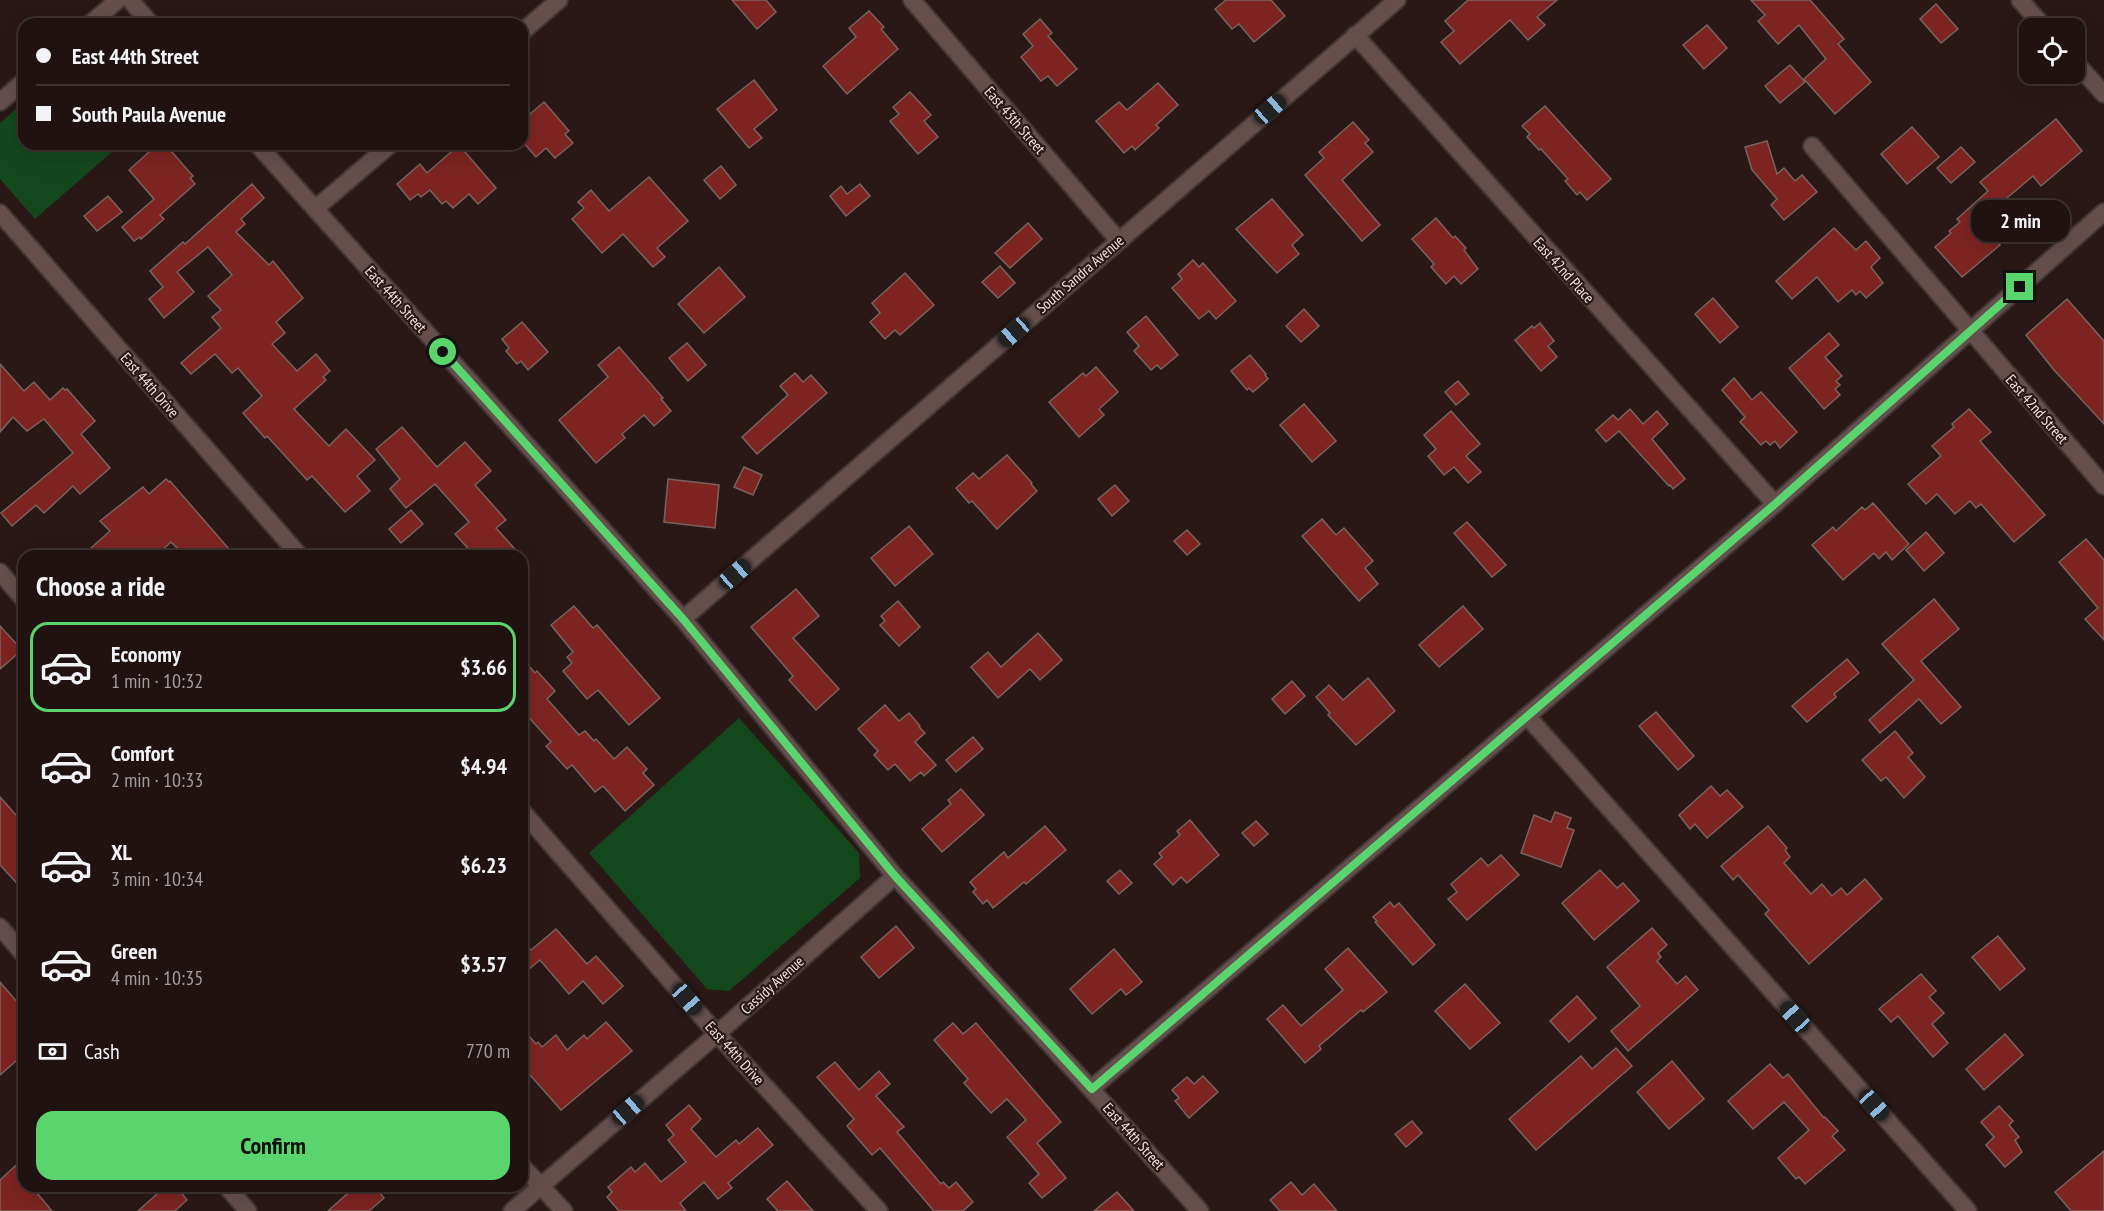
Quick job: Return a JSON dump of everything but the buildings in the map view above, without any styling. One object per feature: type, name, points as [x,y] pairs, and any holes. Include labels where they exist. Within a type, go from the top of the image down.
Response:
[{"type":"street","points":[[97,18],[118,0]]},
{"type":"street","points":[[130,0],[146,18]]},
{"type":"street","points":[[528,27],[559,0]]},
{"type":"street","name":"East 43th Street","points":[[912,0],[1119,241]]},
{"type":"street","name":"South Sandra Avenue","points":[[683,619],[1397,0]]},
{"type":"street","points":[[2020,0],[2036,18]]},
{"type":"street","name":"East 42nd Place","points":[[1355,35],[1775,504]]},
{"type":"street","points":[[2085,73],[2104,94]]},
{"type":"street","points":[[0,102],[18,86]]},
{"type":"street","name":"East 42nd Street","points":[[1812,146],[2104,486]]},
{"type":"street","name":"East 44th Street","points":[[262,150],[683,619],[895,876],[1092,1089],[1200,1211]]},
{"type":"street","points":[[315,209],[385,150]]},
{"type":"street","points":[[1092,1089],[1775,504],[2104,212]]},
{"type":"street","name":"East 44th Drive","points":[[0,213],[295,550]]},
{"type":"street","points":[[0,572],[18,593]]},
{"type":"street","points":[[1527,716],[1968,1211]]},
{"type":"street","name":"East 44th Drive","points":[[528,818],[717,1034],[879,1211]]},
{"type":"street","name":"Cassidy Avenue","points":[[512,1211],[895,876]]},
{"type":"street","points":[[0,927],[18,948]]},
{"type":"street","points":[[528,1173],[564,1211]]},
{"type":"street","points":[[231,1192],[248,1211]]},
{"type":"green space","points":[[18,107],[18,150],[114,150],[35,219],[0,179],[0,123]]},
{"type":"green space","points":[[739,718],[859,853],[860,878],[729,991],[707,989],[589,853]]},
{"type":"route","points":[[443,352],[683,619],[895,876],[1092,1089],[1775,504],[2020,287]]}]
